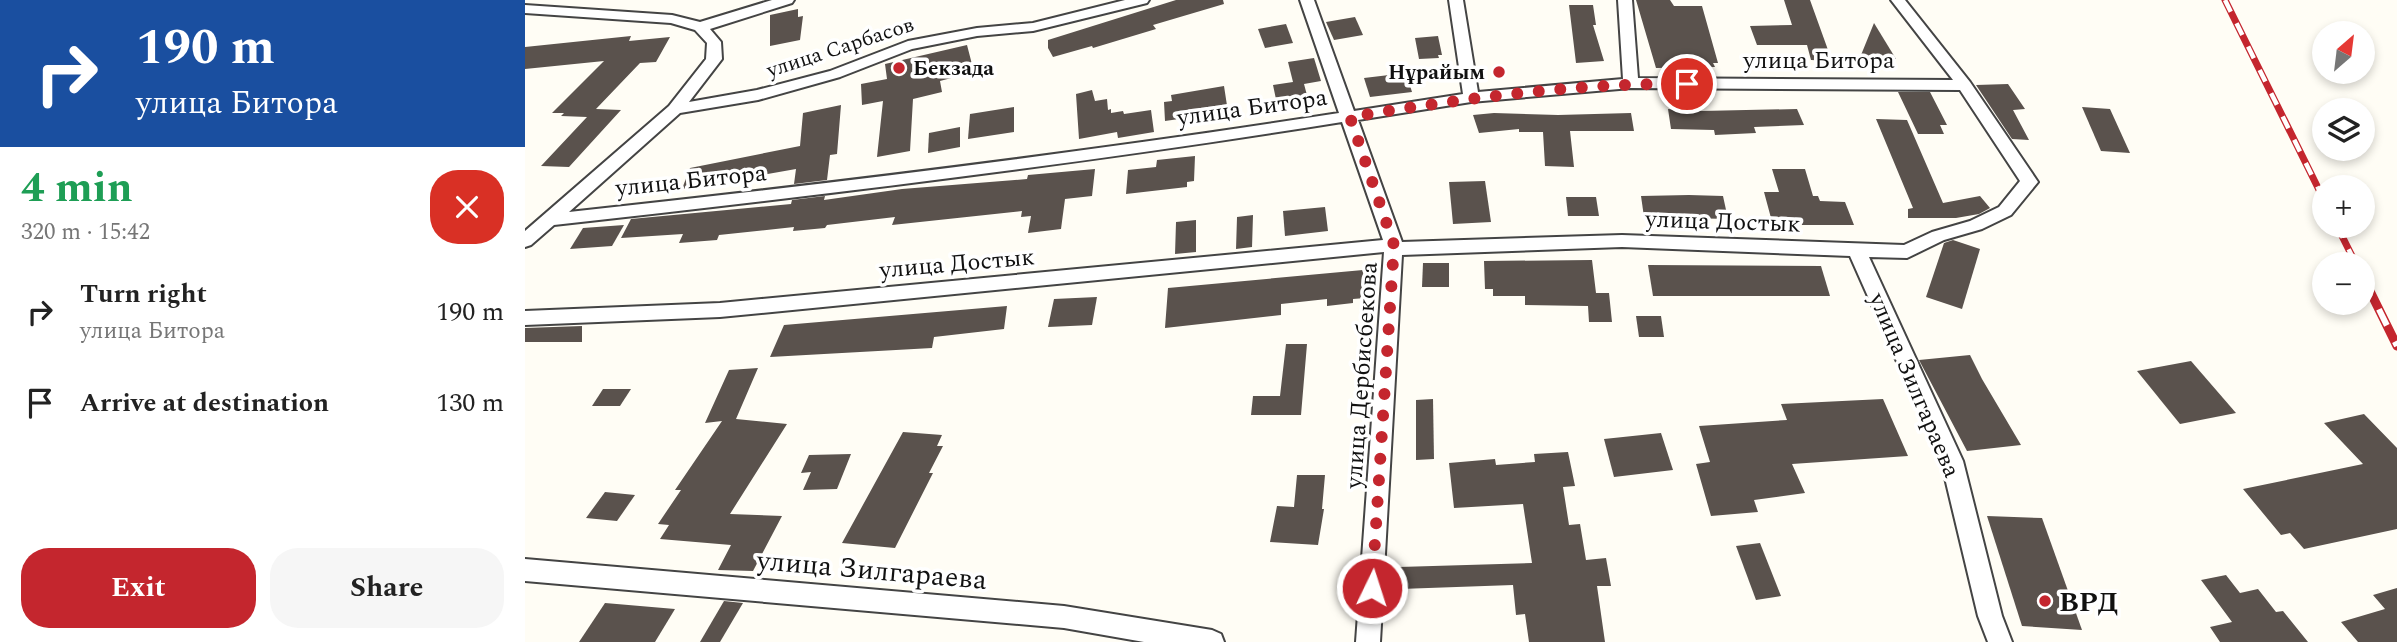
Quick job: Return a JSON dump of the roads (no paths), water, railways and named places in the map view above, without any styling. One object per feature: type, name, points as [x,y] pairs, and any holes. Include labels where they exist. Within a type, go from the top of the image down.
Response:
[{"type":"street","points":[[700,27],[787,0]]},
{"type":"street","name":"улица Сарбасов","points":[[675,109],[758,95],[835,74],[908,45],[978,32],[1033,27],[1142,0]]},
{"type":"street","name":"улица Дербисбекова","points":[[1307,0],[1394,247],[1368,642]]},
{"type":"street","points":[[1457,0],[1471,97]]},
{"type":"street","points":[[1625,0],[1631,83]]},
{"type":"street","points":[[1898,0],[1965,85]]},
{"type":"street","points":[[525,9],[672,19],[700,27],[714,42],[714,59],[675,109],[525,241]]},
{"type":"street","name":"улица Битора","points":[[548,220],[759,197],[1175,144],[1471,97],[1631,83],[1965,85]]},
{"type":"street","name":"улица Достык","points":[[525,318],[720,310],[1394,247],[1622,241],[1906,252],[1938,236],[1976,225],[2005,211],[2029,182],[1965,85]]},
{"type":"street","name":"улица Зилгараева","points":[[1857,251],[1952,461],[1990,615],[2000,642]]},
{"type":"street","name":"улица Зилгараева","points":[[525,570],[1065,617],[1212,642]]},
{"type":"railway","points":[[2225,0],[2312,176]]},
{"type":"railway","points":[[2343,238],[2350,252]]},
{"type":"railway","points":[[2375,301],[2397,346]]},
{"type":"place","name":"Бекзада","points":[[899,68]]},
{"type":"place","name":"Нұрайым","points":[[1499,72]]},
{"type":"place","name":"ВРД","points":[[2045,601]]}]
